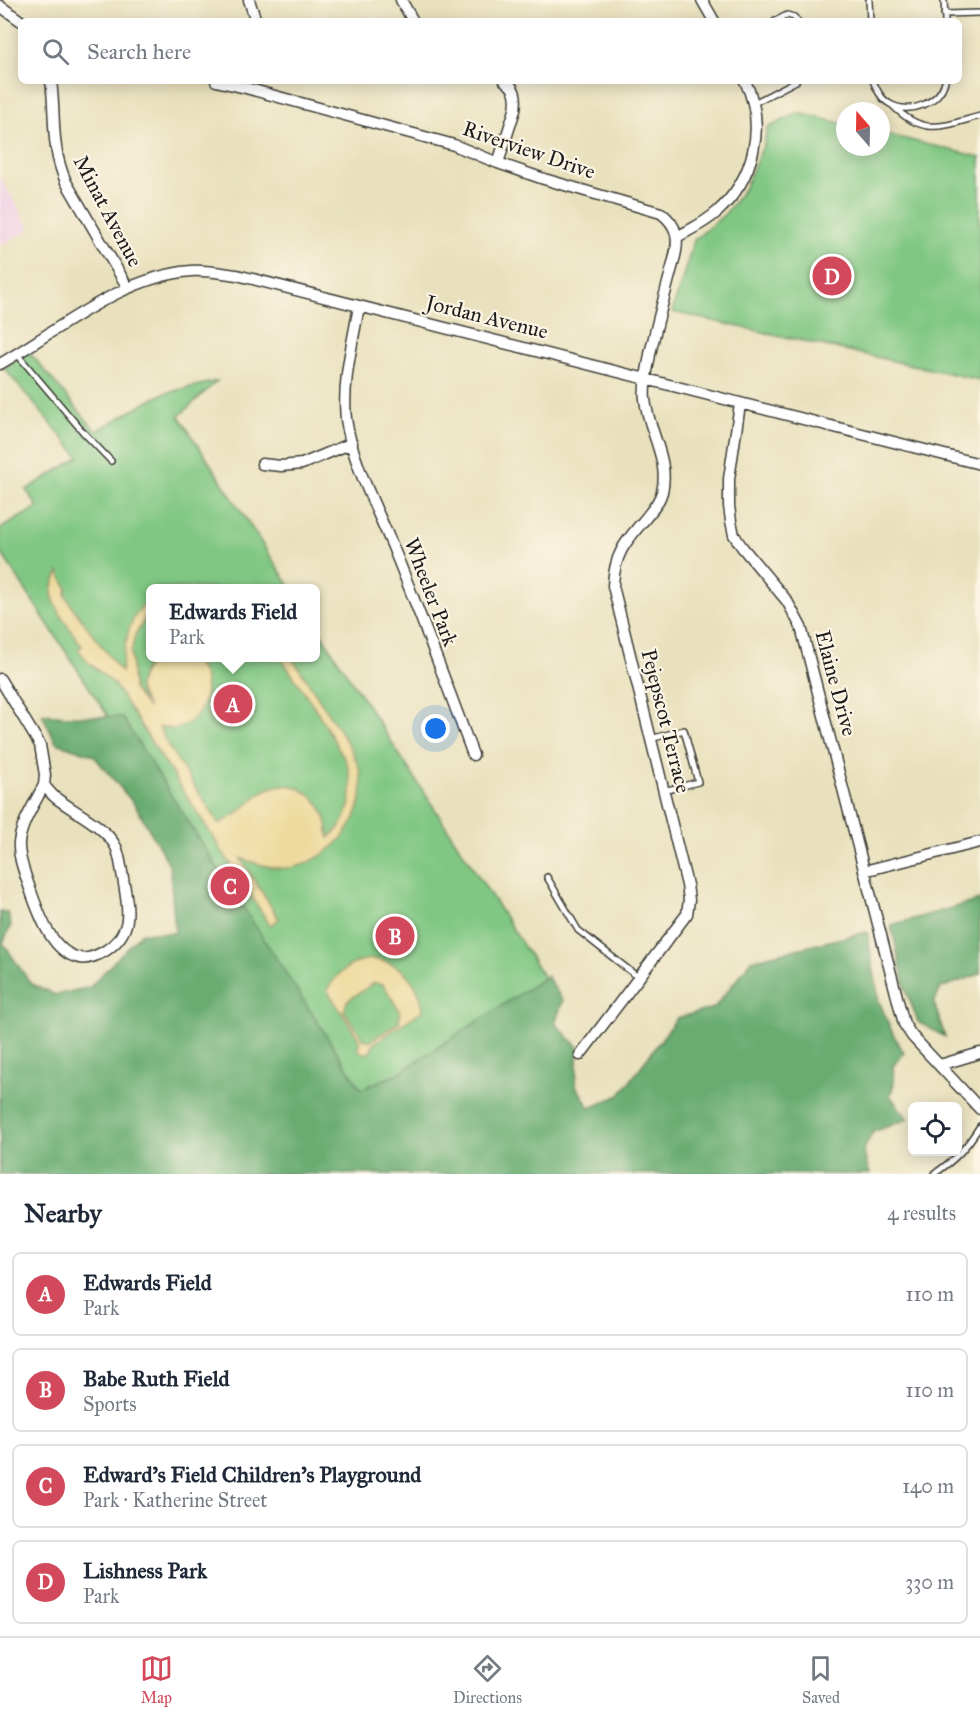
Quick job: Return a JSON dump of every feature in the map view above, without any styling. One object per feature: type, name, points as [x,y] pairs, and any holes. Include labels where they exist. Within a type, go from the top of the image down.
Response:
[{"type":"street","points":[[249,0],[255,18]]},
{"type":"street","points":[[401,0],[411,18]]},
{"type":"street","points":[[702,0],[712,18]]},
{"type":"street","points":[[0,6],[18,19]]},
{"type":"street","name":"Minat Avenue","points":[[51,84],[54,138],[60,168],[128,288]]},
{"type":"street","name":"Riverview Drive","points":[[247,84],[454,145],[544,179],[661,213],[669,218],[677,237]]},
{"type":"street","points":[[498,163],[515,110],[513,88],[508,84]]},
{"type":"street","points":[[646,378],[677,237],[717,213],[738,188],[753,155],[757,129],[754,104],[746,84]]},
{"type":"street","name":"Jordan Avenue","points":[[0,364],[128,288],[167,274],[201,271],[237,275],[980,464]]},
{"type":"street","name":"Wheeler Park","points":[[359,306],[349,364],[346,420],[369,490],[414,599],[473,755]]},
{"type":"street","name":"Pejepscot Terrace","points":[[580,1055],[687,914],[689,900],[613,586],[613,572],[621,550],[626,540],[656,506],[664,481],[660,451],[644,398],[646,378]]},
{"type":"street","name":"Elaine Drive","points":[[740,404],[729,479],[729,506],[734,535],[788,601],[801,627],[904,1024],[912,1036],[980,1109]]},
{"type":"street","points":[[262,464],[281,466],[302,464],[352,443]]},
{"type":"street","points":[[0,679],[40,745],[45,775],[44,785],[21,833],[19,846],[34,901],[46,928],[62,949],[82,959],[92,957],[102,953],[118,940],[125,930],[128,918],[128,904],[116,848],[98,828],[54,797],[44,785]]},
{"type":"street","points":[[864,871],[980,842]]},
{"type":"street","points":[[940,1065],[980,1053]]},
{"type":"lane","points":[[869,0],[870,18]]},
{"type":"lane","points":[[944,0],[945,18],[980,13]]},
{"type":"lane","points":[[781,18],[787,15],[795,18]]},
{"type":"lane","points":[[754,104],[791,84]]},
{"type":"lane","points":[[874,84],[877,91],[904,118],[917,124],[929,127],[944,126],[980,116]]},
{"type":"lane","points":[[892,105],[904,108],[928,103],[938,96],[944,84]]},
{"type":"lane","points":[[17,354],[83,432],[111,461]]},
{"type":"lane","points":[[651,739],[684,730],[698,782],[663,791]]},
{"type":"lane","points":[[547,877],[578,930],[639,978]]},
{"type":"lane","points":[[934,1174],[953,1161],[970,1143],[980,1126]]},
{"type":"shaded area","points":[[0,176],[30,229],[0,246]]},
{"type":"green space","points":[[798,113],[836,122],[836,156],[890,156],[890,135],[980,157],[980,380],[672,312],[694,240],[725,214],[744,189],[764,144],[767,128]]},
{"type":"green space","points":[[29,352],[96,431],[162,394],[217,381],[179,416],[288,584],[146,584],[146,662],[320,662],[320,632],[547,982],[362,1105],[0,551],[0,529],[38,507],[26,490],[79,457],[4,368]]},
{"type":"green space","points":[[42,714],[122,717],[361,1089],[397,1074],[547,976],[563,1001],[555,1023],[578,1047],[576,1086],[590,1108],[620,1095],[677,1018],[714,1008],[752,960],[867,932],[879,1001],[904,1053],[893,1066],[894,1083],[890,1096],[908,1119],[873,1132],[863,1151],[870,1174],[0,1174],[0,912],[8,913],[11,925],[3,943],[31,984],[56,995],[90,987],[141,933],[175,933],[170,866],[135,805],[93,755],[56,743]]},
{"type":"green space","points":[[980,900],[980,974],[941,988],[934,1003],[945,1037],[918,1022],[905,988],[891,925]]},
{"type":"sand","points":[[59,572],[67,589],[65,595],[73,608],[121,672],[128,632],[135,615],[146,603],[146,617],[135,635],[131,653],[133,689],[148,708],[139,684],[144,670],[151,662],[194,662],[202,670],[206,694],[198,713],[177,729],[159,727],[168,746],[219,824],[237,814],[264,791],[284,785],[302,790],[317,802],[326,820],[329,838],[343,822],[347,813],[351,784],[347,763],[317,711],[284,662],[295,662],[344,738],[358,765],[362,784],[359,806],[343,837],[315,859],[294,867],[274,867],[240,858],[279,919],[270,925],[114,684],[87,661],[78,649],[82,646],[55,603],[52,587]]},
{"type":"sand","points":[[370,959],[391,964],[407,974],[417,990],[423,1010],[373,1044],[371,1051],[365,1054],[359,1050],[360,1041],[327,990],[345,969]],"holes":[[[374,983],[383,984],[401,1013],[400,1022],[371,1041],[363,1039],[344,1011],[347,1001]]]},
{"type":"place","name":"Lishness Park","points":[[832,276]]},
{"type":"place","name":"Edwards Field","points":[[233,704]]},
{"type":"place","name":"Edward's Field Children's Playground","points":[[230,886]]},
{"type":"place","name":"Babe Ruth Field","points":[[395,936]]}]
